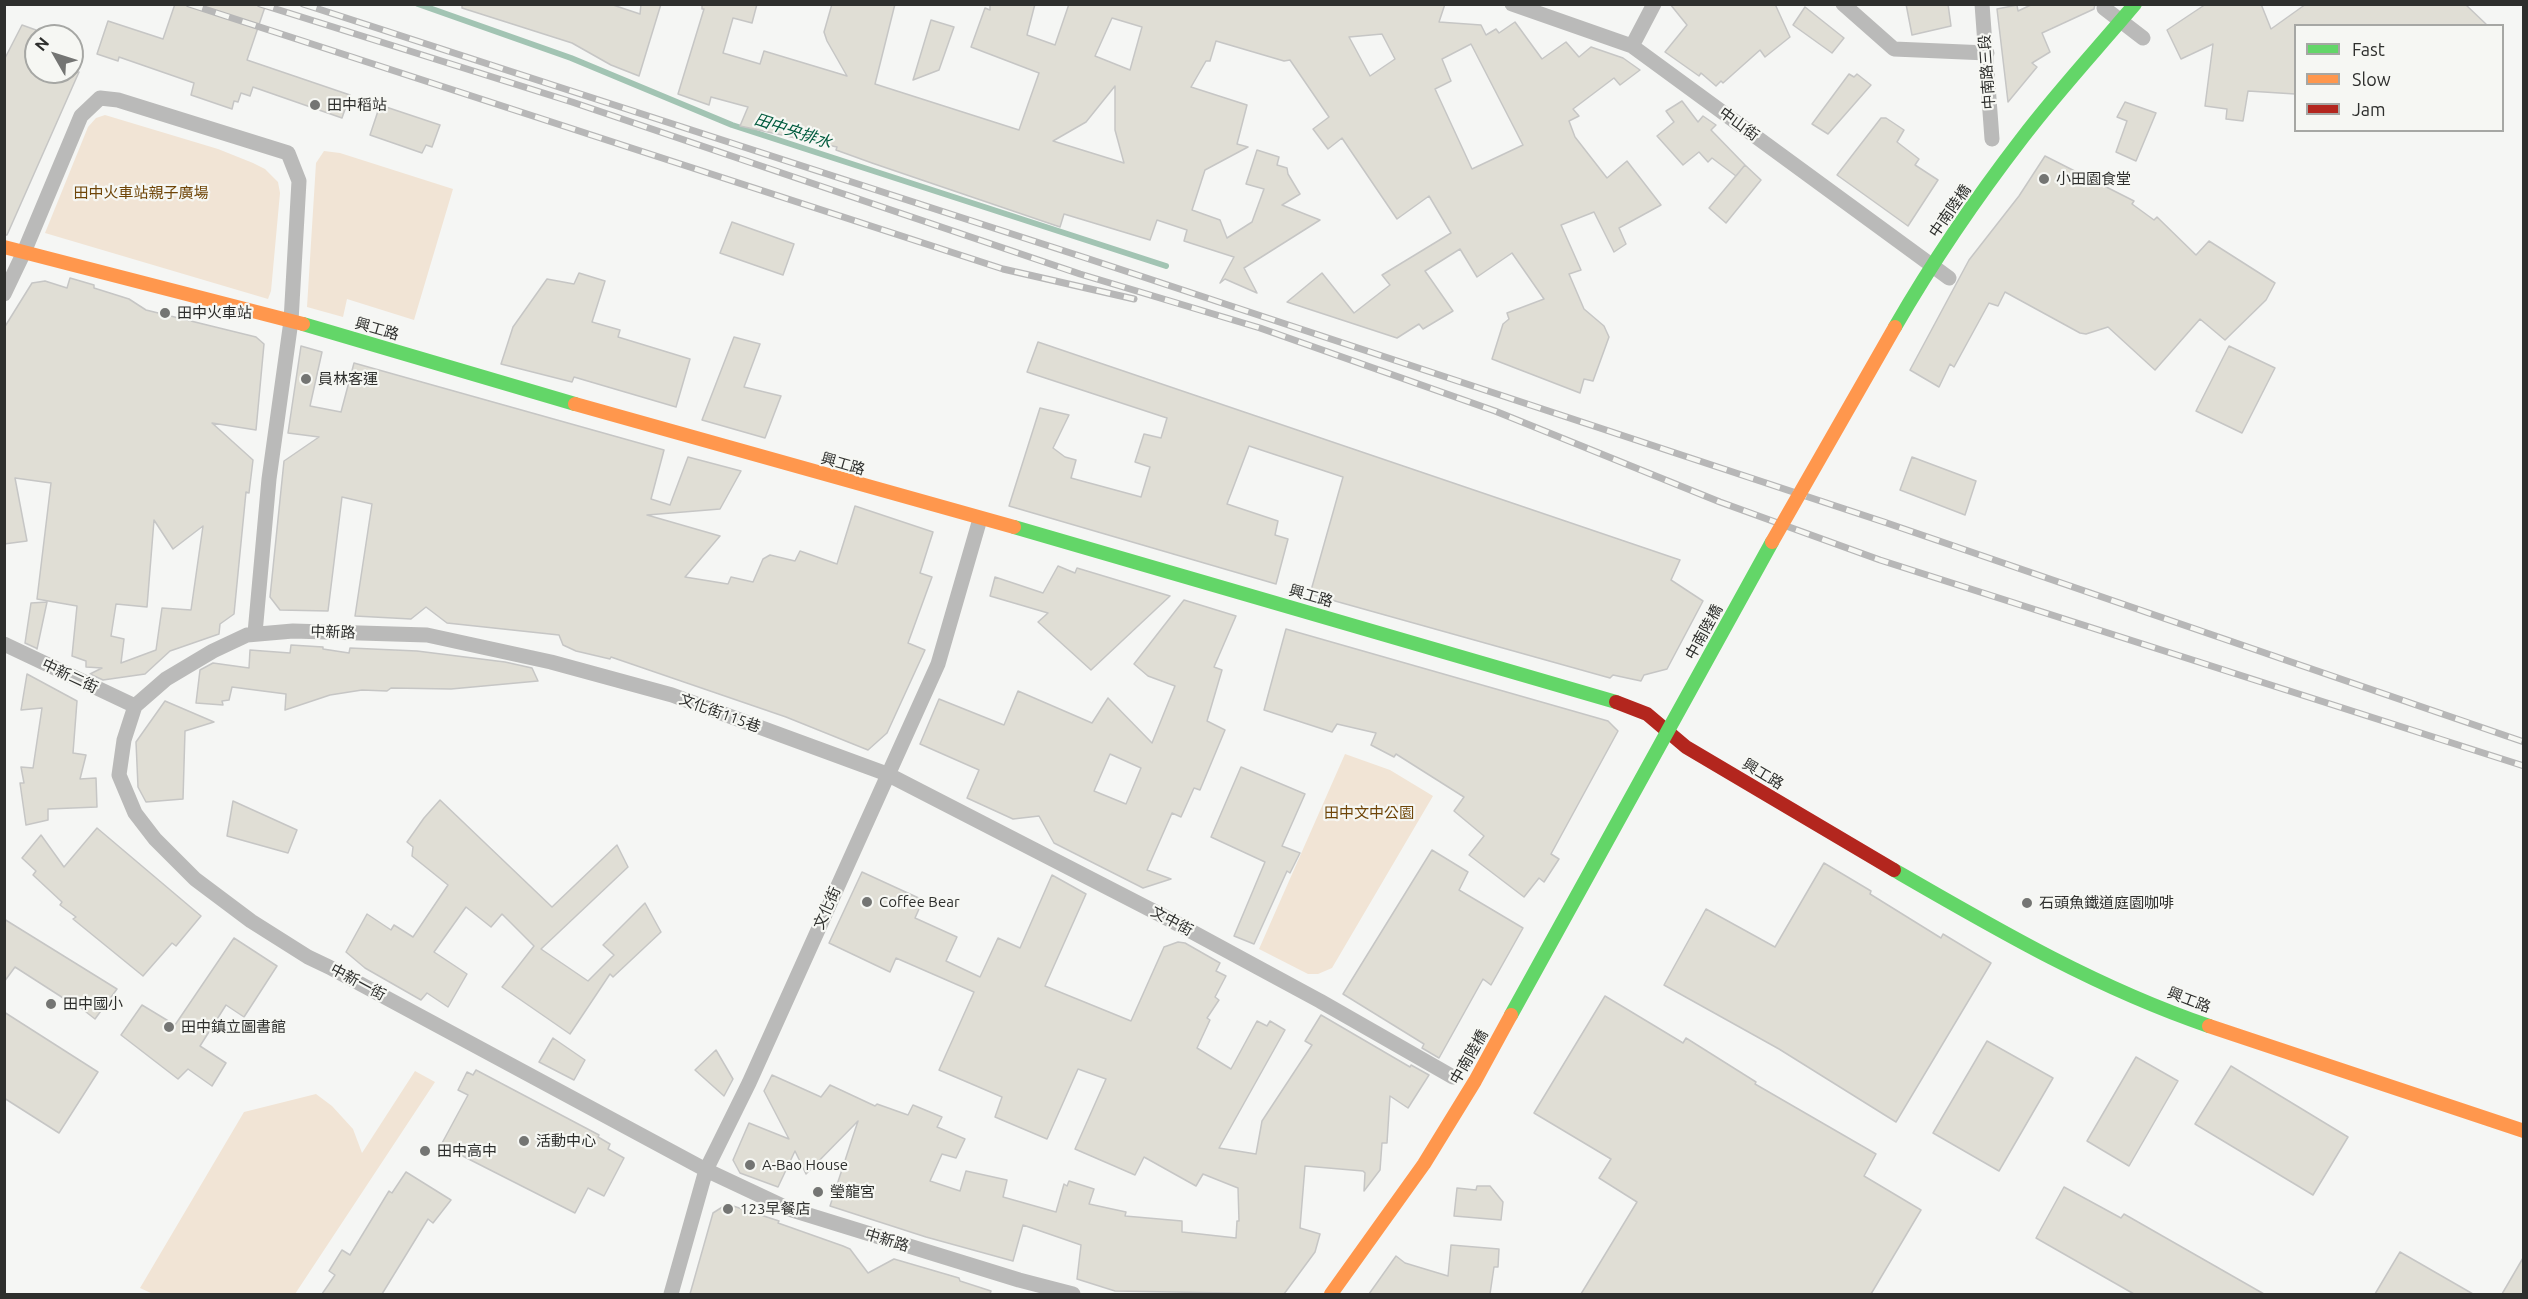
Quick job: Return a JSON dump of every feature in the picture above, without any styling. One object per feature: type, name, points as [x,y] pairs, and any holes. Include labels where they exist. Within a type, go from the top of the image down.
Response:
[{"type":"street","name":"中山街","points":[[1512,4],[1632,46],[1949,278]]},
{"type":"street","points":[[1632,46],[1654,4]]},
{"type":"street","points":[[1843,4],[1894,49],[1987,53]]},
{"type":"street","name":"中南路三段","points":[[1982,4],[1992,140]]},
{"type":"street","name":"中南陸橋","points":[[1331,1294],[1424,1164],[1475,1081],[1815,464],[1927,272],[2024,136],[2135,4]]},
{"type":"street","points":[[2104,8],[2143,38]]},
{"type":"street","points":[[4,294],[81,116],[100,98],[118,100],[288,153],[299,181],[291,321],[269,479],[255,633]]},
{"type":"street","name":"興工路","points":[[4,247],[291,321],[546,396],[1140,563],[1629,706],[1647,714],[1686,747],[1782,805],[2028,946],[2100,983],[2204,1024],[2523,1131]]},
{"type":"street","name":"文化街","points":[[671,1294],[706,1170],[749,1083],[938,664],[980,519]]},
{"type":"street","name":"中新路","points":[[135,706],[166,679],[213,651],[255,633],[292,631],[427,635],[551,662]]},
{"type":"street","name":"中新二街","points":[[4,644],[135,706]]},
{"type":"street","name":"文化街115巷","points":[[551,662],[672,695],[887,774]]},
{"type":"street","name":"中新一街","points":[[135,706],[124,740],[119,775],[135,813],[155,839],[195,879],[251,921],[308,957],[706,1170]]},
{"type":"street","name":"文中街","points":[[887,774],[1161,915],[1320,1001],[1453,1077]]},
{"type":"street","name":"中新路","points":[[706,1170],[789,1209],[998,1274],[1073,1294]]},
{"type":"green space","name":"田中火車站親子廣場","points":[[105,115],[218,149],[265,169],[278,182],[280,193],[271,291],[268,299],[45,233],[88,127],[96,118]]},
{"type":"green space","points":[[324,151],[340,153],[453,189],[414,320],[347,299],[343,317],[307,307],[316,163]]},
{"type":"green space","name":"田中文中公園","points":[[1345,754],[1390,770],[1433,796],[1332,968],[1318,974],[1308,974],[1259,949]]},
{"type":"green space","points":[[415,1071],[435,1082],[295,1294],[153,1294],[140,1288],[244,1112],[316,1094],[332,1106],[353,1129],[362,1153]]},
{"type":"building","points":[[175,4],[266,4],[247,60],[350,95],[342,118],[253,87],[250,96],[241,93],[238,102],[234,101],[232,109],[191,95],[194,83],[119,57],[118,61],[97,54],[108,21],[163,39]]},
{"type":"building","points":[[462,4],[610,4],[640,14],[641,4],[661,4],[639,76],[611,65],[572,43],[462,8]]},
{"type":"building","points":[[702,4],[757,4],[752,23],[733,18],[723,53],[760,64],[764,51],[847,76],[824,32],[832,4],[895,4],[875,84],[1019,130],[1039,73],[971,47],[985,8],[990,10],[990,4],[1035,4],[1027,35],[1055,45],[1069,4],[1445,4],[1439,22],[1481,25],[1486,35],[1496,29],[1499,33],[1515,22],[1542,59],[1566,42],[1579,57],[1591,47],[1623,58],[1640,70],[1620,85],[1614,78],[1573,109],[1579,116],[1569,121],[1575,137],[1607,178],[1627,161],[1661,205],[1619,228],[1626,244],[1614,252],[1594,212],[1561,225],[1581,270],[1569,274],[1584,309],[1604,326],[1609,337],[1593,381],[1584,379],[1580,393],[1492,359],[1503,324],[1509,319],[1507,313],[1544,299],[1512,253],[1477,277],[1460,249],[1425,271],[1453,311],[1423,329],[1419,324],[1397,338],[1287,302],[1322,273],[1354,313],[1390,285],[1382,275],[1451,233],[1429,196],[1397,219],[1342,138],[1328,149],[1313,129],[1329,117],[1290,60],[1284,61],[1216,41],[1210,61],[1206,61],[1191,87],[1247,105],[1237,144],[1248,147],[1205,170],[1192,210],[1220,220],[1227,238],[1252,222],[1264,189],[1246,184],[1257,150],[1279,157],[1277,165],[1287,168],[1300,194],[1282,205],[1320,220],[1244,268],[1257,293],[1225,279],[1220,283],[1234,257],[1184,241],[1187,230],[1157,220],[1150,240],[1064,214],[1060,227],[872,163],[836,150],[837,147],[740,126],[748,107],[711,97],[709,105],[678,94],[704,9],[702,9]],"holes":[[[1112,18],[1142,27],[1130,70],[1095,56]],[[1382,34],[1395,59],[1370,76],[1349,37]],[[1471,44],[1523,145],[1472,169],[1435,89],[1451,81],[1442,59]],[[1115,86],[1115,130],[1124,163],[1053,141],[1086,122]]]},
{"type":"building","points":[[1670,4],[1775,4],[1790,37],[1765,57],[1760,50],[1723,83],[1721,81],[1716,86],[1701,73],[1699,76],[1665,52],[1687,25]]},
{"type":"building","points":[[1906,4],[1948,4],[1951,26],[1912,35]]},
{"type":"building","points":[[2033,4],[2095,4],[2094,9],[2042,33],[2050,52],[2032,63],[2037,67],[2008,102],[1997,9],[2017,5],[2018,11]]},
{"type":"building","points":[[2206,4],[2261,4],[2271,29],[2306,4],[2465,4],[2486,24],[2294,24],[2294,94],[2248,91],[2243,121],[2226,119],[2227,109],[2205,106],[2213,44],[2181,59],[2167,30]]},
{"type":"building","points":[[1805,7],[1844,38],[1832,53],[1793,25]]},
{"type":"building","points":[[931,20],[954,27],[939,70],[913,80]]},
{"type":"building","points":[[22,25],[24,26],[24,84],[74,84],[7,235],[4,235],[4,60]]},
{"type":"building","points":[[1849,74],[1854,77],[1857,74],[1871,85],[1828,134],[1812,124]]},
{"type":"building","points":[[1682,101],[1698,122],[1703,116],[1716,125],[1711,130],[1745,165],[1736,176],[1712,158],[1708,162],[1699,152],[1683,165],[1657,136],[1674,122],[1666,111]]},
{"type":"building","points":[[2125,102],[2156,113],[2136,161],[2116,152],[2127,121],[2117,117]]},
{"type":"building","points":[[380,105],[440,125],[432,147],[426,145],[422,153],[370,135]]},
{"type":"building","points":[[1881,118],[1886,118],[1904,130],[1897,142],[1919,159],[1915,165],[1938,180],[1908,226],[1837,175]]},
{"type":"building","points":[[2045,156],[2134,201],[2132,204],[2154,220],[2157,217],[2196,255],[2209,241],[2275,283],[2266,300],[2225,340],[2200,319],[2155,370],[2108,327],[2086,334],[2080,333],[2005,292],[1998,306],[1989,303],[1954,367],[1950,364],[1939,387],[1910,370],[1969,260],[2019,196]]},
{"type":"building","points":[[1745,165],[1761,180],[1726,223],[1709,208]]},
{"type":"building","points":[[732,222],[794,244],[783,275],[720,253]]},
{"type":"building","points":[[579,273],[605,281],[592,322],[620,330],[618,337],[690,359],[676,407],[574,377],[572,382],[501,364],[513,327],[547,279],[574,284]]},
{"type":"building","points":[[70,278],[129,299],[146,310],[256,337],[264,344],[256,430],[212,423],[253,460],[249,493],[246,492],[234,614],[220,624],[219,634],[170,651],[145,674],[103,680],[90,674],[102,668],[86,667],[86,661],[72,656],[77,606],[37,599],[51,483],[15,478],[27,541],[4,544],[4,328],[32,283],[45,281],[67,288]],"holes":[[[154,520],[173,549],[203,526],[191,610],[162,608],[156,650],[121,663],[124,639],[111,636],[116,604],[147,607]]]},
{"type":"building","points":[[734,337],[760,344],[744,387],[781,396],[765,438],[702,420]]},
{"type":"building","points":[[1038,342],[1680,560],[1671,580],[1703,601],[1667,669],[1644,675],[1641,681],[1613,675],[1610,678],[1310,594],[1343,477],[1249,446],[1227,504],[1278,521],[1275,535],[1288,539],[1276,584],[1009,506],[1040,408],[1069,415],[1053,448],[1065,457],[1076,460],[1071,478],[1141,497],[1150,467],[1135,462],[1144,434],[1161,438],[1167,418],[1027,372]]},
{"type":"building","points":[[301,346],[322,352],[310,406],[341,412],[354,363],[664,450],[651,499],[670,505],[688,457],[741,471],[720,509],[647,515],[720,536],[685,577],[728,584],[731,577],[753,582],[763,559],[770,555],[795,561],[800,551],[837,564],[855,506],[933,532],[920,573],[932,577],[908,643],[925,650],[887,733],[868,750],[786,717],[611,657],[610,659],[576,651],[563,645],[559,635],[447,623],[426,607],[411,619],[355,616],[372,504],[342,497],[328,611],[280,610],[270,597],[284,461],[319,437],[288,433]]},
{"type":"building","points":[[2229,346],[2275,368],[2242,433],[2196,411]]},
{"type":"building","points":[[1912,457],[1976,481],[1965,515],[1900,490]]},
{"type":"building","points":[[1058,566],[1075,573],[1077,568],[1170,596],[1091,670],[1038,622],[1048,613],[990,596],[995,577],[1043,593]]},
{"type":"building","points":[[1184,600],[1236,616],[1214,667],[1222,670],[1207,721],[1225,730],[1200,790],[1194,788],[1181,817],[1172,813],[1147,870],[1171,879],[1143,888],[1054,843],[1039,816],[1013,819],[967,798],[979,770],[920,744],[939,699],[1004,725],[1018,691],[1092,723],[1108,698],[1152,743],[1175,686],[1148,676],[1134,664]],"holes":[[[1110,754],[1141,768],[1126,804],[1094,791]]]},
{"type":"building","points":[[47,602],[37,649],[25,643],[31,603]]},
{"type":"building","points":[[1286,629],[1608,721],[1618,731],[1551,854],[1559,859],[1544,882],[1539,878],[1524,897],[1469,855],[1484,836],[1454,811],[1464,797],[1396,754],[1394,757],[1371,745],[1376,733],[1337,724],[1332,732],[1264,710]]},
{"type":"building","points":[[291,645],[323,647],[323,649],[349,653],[350,648],[417,651],[505,662],[532,668],[538,681],[451,689],[362,690],[330,695],[285,710],[286,694],[232,687],[229,700],[222,701],[223,705],[196,703],[200,670],[213,663],[249,668],[250,650],[290,653]]},
{"type":"building","points":[[27,674],[77,701],[73,753],[86,755],[80,779],[96,778],[97,807],[48,809],[48,820],[26,825],[20,783],[24,783],[21,767],[33,768],[42,708],[21,710]]},
{"type":"building","points":[[165,701],[214,722],[185,731],[183,799],[146,802],[138,787],[136,742]]},
{"type":"building","points":[[1241,767],[1305,794],[1282,846],[1300,853],[1290,873],[1287,871],[1254,944],[1234,936],[1265,862],[1211,837]]},
{"type":"building","points":[[440,800],[552,907],[617,845],[628,867],[541,949],[588,981],[614,955],[603,945],[645,903],[661,932],[613,977],[610,974],[570,1034],[502,987],[534,946],[502,914],[491,927],[466,907],[434,952],[467,974],[448,1007],[427,993],[421,1000],[365,968],[346,952],[367,914],[391,930],[394,925],[413,937],[448,885],[412,856],[413,847],[407,842]]},
{"type":"building","points":[[233,801],[297,830],[288,853],[227,836]]},
{"type":"building","points":[[97,828],[201,916],[176,946],[172,943],[143,976],[73,919],[76,917],[60,905],[62,902],[33,875],[36,871],[22,858],[41,835],[64,867]]},
{"type":"building","points":[[1432,850],[1468,872],[1459,890],[1523,928],[1491,985],[1483,979],[1439,1058],[1422,1048],[1424,1044],[1343,994]]},
{"type":"building","points":[[1824,863],[1941,938],[1943,934],[1991,963],[1896,1122],[1779,1049],[1664,985],[1706,909],[1775,947]]},
{"type":"building","points":[[862,872],[923,900],[915,918],[957,937],[946,961],[980,977],[998,938],[1020,948],[1052,875],[1086,894],[1045,986],[1131,1021],[1164,947],[1178,942],[1185,943],[1220,963],[1216,971],[1226,976],[1215,997],[1219,1000],[1207,1018],[1210,1020],[1197,1048],[1231,1069],[1257,1021],[1267,1026],[1270,1021],[1285,1030],[1219,1148],[1256,1154],[1262,1121],[1312,1045],[1305,1041],[1321,1015],[1410,1067],[1411,1065],[1429,1075],[1408,1108],[1390,1096],[1387,1143],[1382,1143],[1380,1170],[1364,1191],[1365,1173],[1363,1171],[1305,1166],[1300,1228],[1320,1234],[1315,1252],[1284,1294],[1115,1291],[1077,1279],[1081,1245],[1023,1225],[1013,1261],[926,1237],[830,1206],[858,1121],[806,1174],[795,1151],[778,1187],[740,1173],[733,1160],[749,1123],[789,1139],[764,1091],[772,1075],[821,1097],[830,1085],[875,1106],[877,1104],[908,1115],[913,1105],[942,1117],[937,1127],[965,1139],[956,1158],[942,1154],[930,1181],[960,1191],[966,1171],[1007,1180],[1003,1197],[1056,1212],[1064,1184],[1067,1186],[1069,1181],[1094,1189],[1089,1204],[1126,1212],[1125,1216],[1182,1221],[1182,1232],[1236,1238],[1237,1221],[1239,1221],[1238,1188],[1203,1174],[1196,1186],[1144,1157],[1135,1175],[1075,1149],[1106,1079],[1078,1069],[1047,1139],[995,1117],[1002,1097],[939,1070],[974,992],[896,958],[890,972],[829,943]]},
{"type":"building","points":[[4,919],[117,989],[95,1019],[72,1001],[71,1003],[15,967],[4,982]]},
{"type":"building","points":[[234,938],[277,966],[244,1017],[226,1005],[200,1046],[226,1063],[212,1086],[188,1069],[178,1079],[121,1035],[142,1005],[175,1025]]},
{"type":"building","points":[[1605,996],[1683,1043],[1686,1038],[1756,1082],[1755,1084],[1876,1154],[1864,1176],[1921,1210],[1871,1294],[1581,1294],[1637,1202],[1599,1178],[1611,1159],[1534,1113]]},
{"type":"building","points":[[4,1012],[98,1072],[59,1133],[4,1098]]},
{"type":"building","points":[[553,1038],[585,1060],[574,1080],[539,1062]]},
{"type":"building","points":[[1987,1041],[2053,1078],[1999,1171],[1933,1133]]},
{"type":"building","points":[[716,1050],[733,1079],[724,1096],[695,1070]]},
{"type":"building","points":[[2136,1057],[2178,1081],[2129,1166],[2087,1141]]},
{"type":"building","points":[[2231,1066],[2348,1137],[2313,1195],[2195,1124]]},
{"type":"building","name":"活動中心","points":[[476,1070],[599,1135],[598,1137],[610,1144],[608,1149],[624,1158],[604,1196],[588,1188],[575,1213],[441,1145],[468,1095],[458,1090],[467,1072],[473,1075]]},
{"type":"building","points":[[406,1172],[451,1200],[433,1223],[428,1219],[382,1294],[322,1294],[335,1275],[329,1271],[342,1250],[350,1255],[389,1191],[392,1193]]},
{"type":"building","points":[[1477,1186],[1490,1186],[1503,1202],[1501,1220],[1454,1216],[1457,1188],[1476,1190]]},
{"type":"building","points":[[2064,1187],[2121,1218],[2124,1214],[2264,1294],[2134,1294],[2036,1238]]},
{"type":"building","points":[[727,1204],[779,1221],[778,1223],[850,1249],[868,1273],[894,1259],[959,1278],[960,1281],[991,1291],[990,1294],[690,1294],[713,1213]]},
{"type":"building","points":[[1451,1245],[1499,1249],[1498,1267],[1494,1267],[1490,1294],[1369,1294],[1396,1256],[1405,1263],[1448,1276]]},
{"type":"building","points":[[2400,1252],[2473,1294],[2375,1294]]},
{"type":"building","points":[[2523,1258],[2523,1294],[2502,1294]]},
{"type":"waterway","name":"田中央排水","points":[[418,4],[571,58],[732,125],[1166,266]]},
{"type":"railway","points":[[189,4],[1003,269],[1134,299]]},
{"type":"railway","points":[[260,4],[572,102],[1080,274],[1260,328],[1495,411],[1720,502],[1880,560],[2524,766]]},
{"type":"railway","points":[[303,4],[1086,258],[1884,522],[2524,742]]},
{"type":"traffic: fast","points":[[1895,327],[1940,254],[2006,160],[2050,103],[2135,4]]},
{"type":"traffic: fast","points":[[303,324],[575,404]]},
{"type":"traffic: fast","points":[[1014,527],[1616,702]]},
{"type":"traffic: fast","points":[[1511,1015],[1772,542]]},
{"type":"traffic: fast","points":[[1894,870],[2048,956],[2127,994],[2209,1026]]},
{"type":"traffic: slow","points":[[4,247],[303,324]]},
{"type":"traffic: slow","points":[[1772,542],[1895,327]]},
{"type":"traffic: slow","points":[[575,404],[1014,527]]},
{"type":"traffic: slow","points":[[1331,1294],[1424,1164],[1475,1081],[1511,1015]]},
{"type":"traffic: slow","points":[[2209,1026],[2524,1131]]},
{"type":"traffic: jam","points":[[1616,702],[1647,714],[1686,747],[1894,870]]},
{"type":"place","name":"田中稻站","points":[[315,105]]},
{"type":"place","name":"小田園食堂","points":[[2044,179]]},
{"type":"place","name":"田中火車站","points":[[165,313]]},
{"type":"place","name":"員林客運","points":[[306,379]]},
{"type":"place","name":"Coffee Bear","points":[[867,902]]},
{"type":"place","name":"石頭魚鐵道庭園咖啡","points":[[2027,903]]},
{"type":"place","name":"田中國小","points":[[51,1004]]},
{"type":"place","name":"田中鎮立圖書館","points":[[169,1027]]},
{"type":"place","name":"活動中心","points":[[524,1141]]},
{"type":"place","name":"田中高中","points":[[425,1151]]},
{"type":"place","name":"A-Bao House","points":[[750,1165]]},
{"type":"place","name":"瑩龍宮","points":[[818,1192]]},
{"type":"place","name":"123早餐店","points":[[728,1209]]}]
